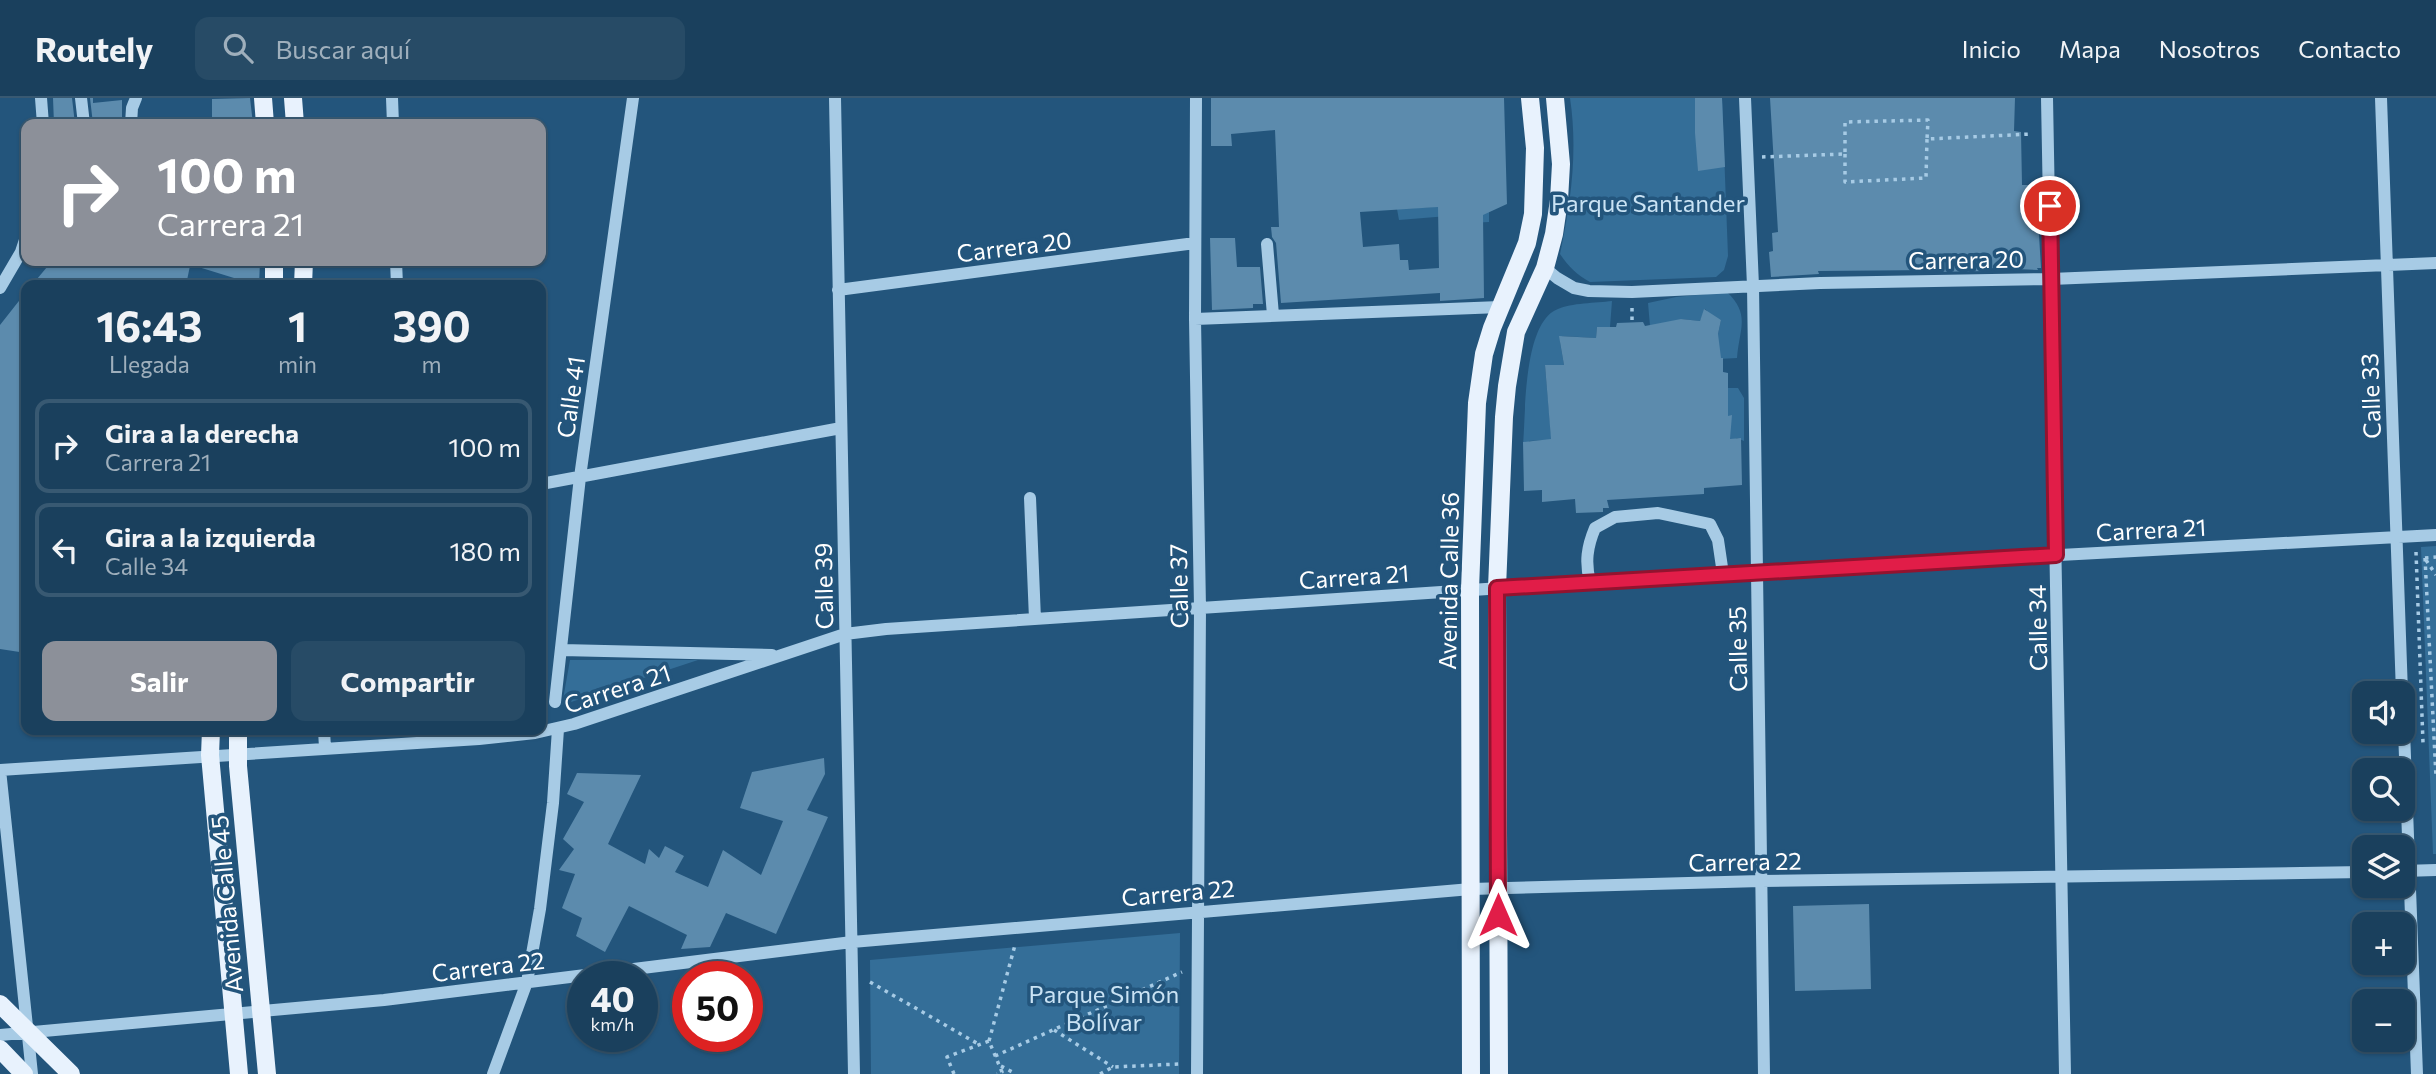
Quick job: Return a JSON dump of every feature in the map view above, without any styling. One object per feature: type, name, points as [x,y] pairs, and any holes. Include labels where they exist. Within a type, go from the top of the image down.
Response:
[{"type":"main road","points":[[263,98],[265,119]]},
{"type":"main road","points":[[293,98],[295,119]]},
{"type":"main road","name":"Avenida Calle 36","points":[[1471,1074],[1470,590],[1479,379],[1484,354],[1500,307],[1527,243],[1533,214],[1535,148],[1530,98]]},
{"type":"main road","name":"Avenida Calle 36","points":[[1499,1074],[1497,588],[1507,386],[1516,332],[1545,268],[1554,234],[1560,164],[1555,98]]},
{"type":"main road","name":"Avenida Calle 45","points":[[211,735],[210,755],[239,1074]]},
{"type":"main road","name":"Avenida Calle 45","points":[[238,735],[237,754],[267,1074]]},
{"type":"main road","points":[[0,1004],[71,1074]]},
{"type":"main road","points":[[0,1049],[24,1074]]},
{"type":"street","points":[[41,98],[43,119]]},
{"type":"street","points":[[81,98],[83,119]]},
{"type":"street","points":[[131,119],[136,98]]},
{"type":"street","points":[[392,98],[393,119]]},
{"type":"street","name":"Calle 41","points":[[555,702],[580,477],[633,98]]},
{"type":"street","name":"Calle 39","points":[[835,98],[854,1074]]},
{"type":"street","name":"Calle 37","points":[[1196,98],[1195,318],[1200,608],[1197,1069]]},
{"type":"street","name":"Calle 35","points":[[1745,98],[1753,286],[1764,1074]]},
{"type":"street","name":"Calle 34","points":[[2047,98],[2065,1074]]},
{"type":"street","name":"Calle 33","points":[[2381,98],[2402,681]]},
{"type":"street","name":"Carrera 20","points":[[838,290],[1195,243]]},
{"type":"street","points":[[1267,244],[1273,315]]},
{"type":"street","points":[[0,288],[21,252]]},
{"type":"street","name":"Carrera 20","points":[[1545,268],[1565,283],[1589,291],[1632,292],[1753,286],[2052,279],[2436,263]]},
{"type":"street","points":[[1195,318],[1500,307]]},
{"type":"street","points":[[546,483],[841,428]]},
{"type":"street","points":[[1030,498],[1035,618]]},
{"type":"street","points":[[1590,582],[1587,546],[1595,527],[1615,517],[1658,513],[1710,523],[1718,540],[1723,574]]},
{"type":"street","name":"Carrera 21","points":[[546,731],[558,729],[845,634],[886,629],[1757,571],[2436,535]]},
{"type":"street","name":"Carrera 21","points":[[562,650],[782,655]]},
{"type":"street","points":[[493,1074],[527,982],[546,856],[558,729]]},
{"type":"street","points":[[324,735],[325,748]]},
{"type":"street","name":"Carrera 21","points":[[0,770],[511,735]]},
{"type":"street","points":[[2404,744],[2405,835]]},
{"type":"street","points":[[0,770],[32,1074]]},
{"type":"street","points":[[2415,871],[2436,870]]},
{"type":"street","name":"Carrera 22","points":[[0,1035],[384,1000],[852,942],[1471,889],[1761,881],[2352,872]]},
{"type":"street","points":[[2407,898],[2417,1074]]},
{"type":"path","points":[[1928,120],[1927,139],[1926,178],[1845,181],[1845,122],[1928,120]]},
{"type":"path","points":[[1927,139],[2048,133]]},
{"type":"path","points":[[1747,157],[1845,153]]},
{"type":"path","points":[[2425,558],[2436,557]]},
{"type":"path","points":[[2417,558],[2423,745]]},
{"type":"path","points":[[2425,558],[2436,575]]},
{"type":"path","points":[[2425,558],[2436,777]]},
{"type":"path","points":[[997,1074],[1002,1072],[989,1041],[1020,927]]},
{"type":"path","points":[[995,1056],[1199,965]]},
{"type":"path","points":[[852,972],[981,1045]]},
{"type":"path","points":[[1054,1030],[1113,1067]]},
{"type":"path","points":[[954,1074],[947,1057],[989,1041]]},
{"type":"path","points":[[999,1066],[1016,1074]]},
{"type":"path","points":[[1100,1074],[1113,1067],[1197,1069]]},
{"type":"green space","name":"Parque Santander","points":[[1570,98],[1722,98],[1728,256],[1724,270],[1716,277],[1590,282],[1567,263],[1560,254],[1572,176]]},
{"type":"green space","points":[[1489,204],[1489,222],[1449,224],[1448,216],[1399,220],[1397,209]]},
{"type":"green space","points":[[1727,292],[1741,315],[1737,358],[1699,360],[1718,334],[1721,320],[1706,314],[1705,309],[1700,321],[1681,319],[1674,339],[1650,326],[1648,303]]},
{"type":"green space","points":[[1612,301],[1610,327],[1597,327],[1596,338],[1562,336],[1560,342],[1564,365],[1545,366],[1552,446],[1546,440],[1529,441],[1527,447],[1523,445],[1528,370],[1538,331],[1547,317],[1558,309],[1577,304]]},
{"type":"green space","points":[[1728,388],[1738,388],[1744,398],[1744,441],[1737,438],[1727,444]]},
{"type":"green space","points":[[2436,546],[2436,854],[2433,854],[2421,547]]},
{"type":"green space","points":[[570,660],[698,660],[562,705]]},
{"type":"green space","name":"Parque Simón Bolívar","points":[[1180,933],[1179,1074],[871,1074],[870,960]]},
{"type":"building","points":[[53,98],[72,98],[74,119],[54,119]]},
{"type":"building","points":[[90,98],[93,98],[93,103],[122,100],[122,119],[92,119]]},
{"type":"building","points":[[250,98],[252,119],[212,119],[212,99]]},
{"type":"building","points":[[1211,98],[1504,98],[1507,204],[1483,215],[1484,298],[1440,301],[1440,293],[1281,303],[1276,243],[1271,227],[1279,227],[1275,130],[1231,134],[1232,146],[1211,146]],"holes":[[[1438,207],[1439,268],[1409,270],[1408,260],[1400,260],[1399,244],[1363,247],[1360,212]]]},
{"type":"building","points":[[1695,98],[1722,98],[1725,167],[1698,171]]},
{"type":"building","points":[[1770,98],[2015,98],[2014,131],[2021,132],[2022,185],[2036,185],[2041,268],[1931,272],[1818,271],[1819,274],[1771,277],[1769,252],[1773,251],[1772,233],[1778,232]]},
{"type":"building","points":[[1210,238],[1235,238],[1237,267],[1260,267],[1263,304],[1253,304],[1253,308],[1212,310]]},
{"type":"building","points":[[48,266],[190,266],[187,280],[36,280]]},
{"type":"building","points":[[195,266],[260,266],[259,280],[234,278]]},
{"type":"building","points":[[21,298],[21,652],[0,649],[0,325]]},
{"type":"building","points":[[1704,309],[1721,320],[1718,334],[1723,372],[1728,373],[1728,416],[1732,415],[1730,439],[1741,438],[1742,485],[1704,488],[1704,494],[1607,500],[1609,508],[1603,508],[1603,512],[1576,513],[1575,499],[1542,502],[1542,490],[1524,491],[1523,442],[1551,439],[1545,365],[1564,365],[1559,336],[1596,338],[1597,327],[1616,327],[1617,323],[1643,322],[1645,326],[1681,319],[1700,321]]},
{"type":"building","points":[[824,758],[825,774],[807,810],[828,817],[776,934],[726,913],[710,947],[681,949],[687,935],[629,906],[605,952],[576,936],[582,918],[562,908],[575,874],[559,870],[574,849],[563,839],[584,802],[567,794],[577,773],[641,775],[608,844],[645,864],[649,849],[659,858],[665,846],[684,856],[675,872],[708,887],[723,850],[761,875],[783,821],[740,808],[752,772]]},
{"type":"building","points":[[1869,904],[1871,989],[1795,991],[1793,906]]},
{"type":"route","points":[[1498,915],[1497,588],[2056,555],[2050,206]]}]
